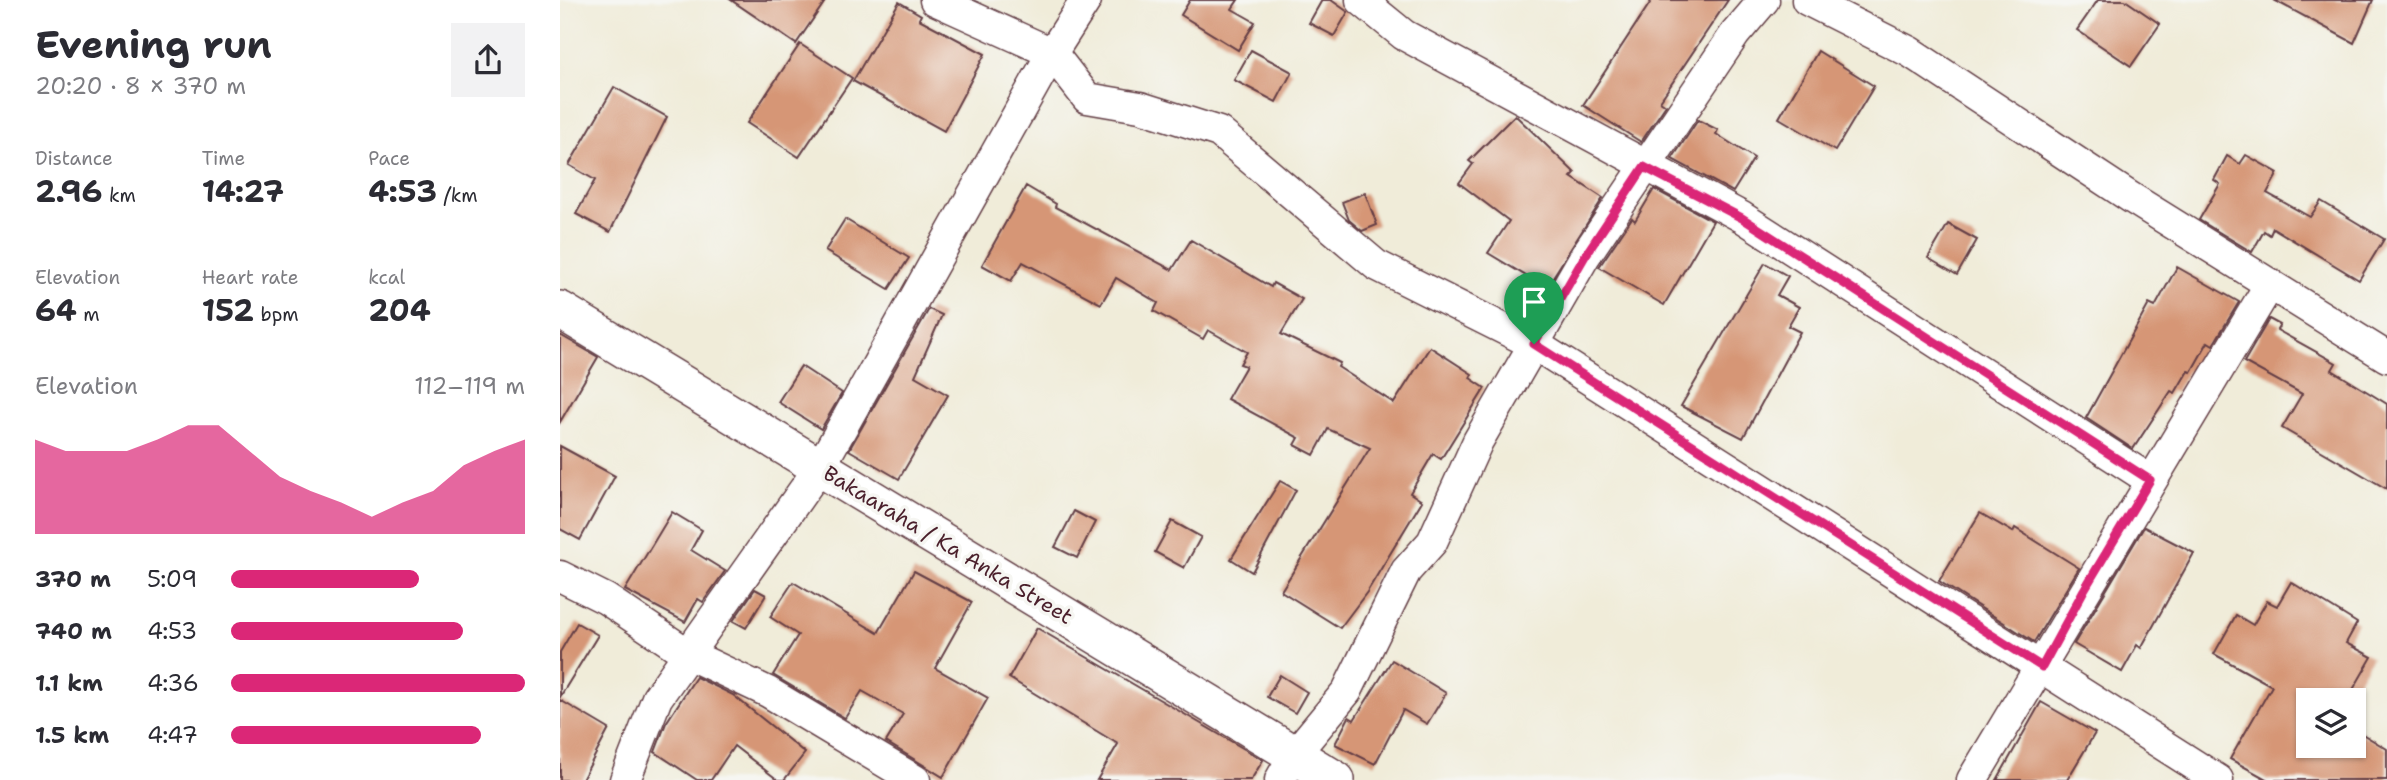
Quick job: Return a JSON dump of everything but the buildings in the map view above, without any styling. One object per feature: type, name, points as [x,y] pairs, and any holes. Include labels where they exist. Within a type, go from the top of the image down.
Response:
[{"type":"street","points":[[935,0],[1052,52],[1087,98],[1140,107],[1219,132],[1376,265],[1534,344],[2218,780]]},
{"type":"street","points":[[625,780],[657,698],[820,467],[1052,52],[1086,0]]},
{"type":"street","points":[[1361,0],[1404,35],[1742,218],[2150,480]]},
{"type":"street","points":[[1287,768],[1347,691],[1406,571],[1432,542],[1478,441],[1585,256],[1735,34],[1764,0]]},
{"type":"street","points":[[1807,0],[1910,52],[2130,197],[2387,357]]},
{"type":"street","points":[[1972,780],[2270,284]]},
{"type":"street","name":"Bakaaraha / Ka Anka Street","points":[[560,310],[820,467],[1287,768],[1336,780]]},
{"type":"street","points":[[560,576],[606,600],[688,654],[768,692],[915,780]]},
{"type":"route","points":[[1644,167],[1742,218],[2150,480],[2084,590],[2042,667],[1534,344],[1585,256],[1644,167]]}]
